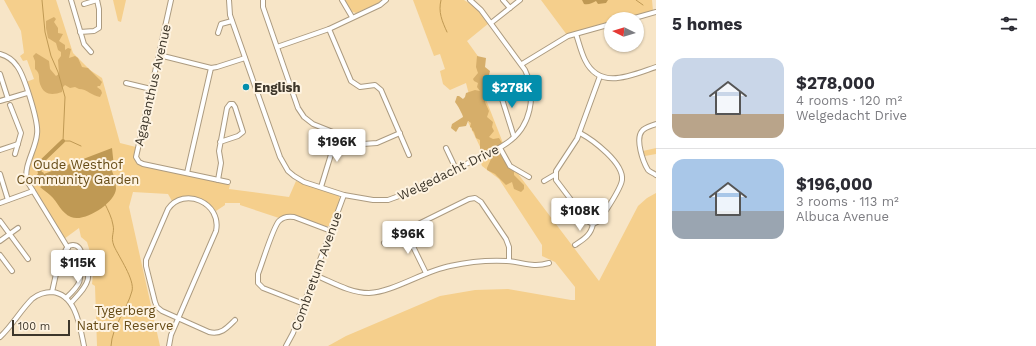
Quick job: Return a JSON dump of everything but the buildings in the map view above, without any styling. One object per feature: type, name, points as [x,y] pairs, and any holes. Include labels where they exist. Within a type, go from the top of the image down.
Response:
[{"type":"street","points":[[71,0],[84,45],[91,52]]},
{"type":"street","points":[[80,32],[94,31],[99,28],[99,9],[97,0],[84,4]]},
{"type":"street","name":"Agapanthus Avenue","points":[[171,0],[136,153],[137,159],[143,164],[228,182]]},
{"type":"street","name":"Welgedacht Drive","points":[[229,0],[232,21],[283,165],[297,179],[304,182],[344,195],[377,201],[388,200],[399,196],[500,148],[514,137],[524,124],[531,104],[530,86],[527,75],[522,64],[491,23],[478,6],[470,0]]},
{"type":"street","points":[[263,0],[263,7],[302,115],[311,123],[359,143],[377,143],[400,133]]},
{"type":"street","points":[[342,0],[352,17]]},
{"type":"street","points":[[277,47],[329,29],[380,5],[386,0]]},
{"type":"street","points":[[503,0],[510,8]]},
{"type":"street","points":[[491,23],[520,0]]},
{"type":"street","points":[[644,15],[656,12]]},
{"type":"street","points":[[218,33],[221,24],[232,21]]},
{"type":"street","points":[[522,64],[562,40],[576,34],[604,26]]},
{"type":"street","points":[[329,29],[351,81],[360,87],[373,85],[379,87],[409,155]]},
{"type":"street","points":[[576,34],[586,62],[593,71],[600,76],[619,78],[656,67]]},
{"type":"street","points":[[0,54],[8,57],[17,65],[27,92],[38,130],[26,174],[27,181],[68,248]]},
{"type":"street","points":[[159,55],[211,68],[245,58]]},
{"type":"street","points":[[187,173],[211,68]]},
{"type":"street","points":[[0,74],[8,99]]},
{"type":"street","points":[[580,133],[612,158],[622,177],[621,185],[599,222],[593,224],[587,221],[556,180],[556,171],[580,133],[600,76]]},
{"type":"street","points":[[514,137],[502,99],[505,89],[515,80]]},
{"type":"street","points":[[126,83],[151,89]]},
{"type":"street","points":[[0,101],[27,92]]},
{"type":"street","points":[[218,180],[221,163],[219,151],[220,142],[227,108],[230,104],[232,104],[235,107],[243,132],[238,136],[220,142]]},
{"type":"street","points":[[10,105],[21,132],[15,154]]},
{"type":"street","points":[[656,124],[646,127],[639,136],[638,142],[647,168],[656,175]]},
{"type":"street","points":[[321,187],[337,134]]},
{"type":"street","points":[[0,150],[18,144]]},
{"type":"street","points":[[446,148],[456,169]]},
{"type":"street","points":[[500,148],[510,166],[529,177]]},
{"type":"street","points":[[0,174],[8,200]]},
{"type":"street","points":[[544,182],[556,174]]},
{"type":"street","points":[[0,203],[33,191]]},
{"type":"street","name":"Combretum Avenue","points":[[286,346],[293,333],[344,195]]},
{"type":"street","points":[[169,346],[171,335],[178,318],[217,227],[216,216],[210,207],[200,200],[188,198],[176,201],[168,209],[146,260],[146,266],[156,304],[162,311],[178,318],[209,332],[216,333],[224,330],[235,320]]},
{"type":"street","points":[[384,243],[405,230],[469,199],[476,198],[481,202],[506,239],[509,247],[509,261]]},
{"type":"street","points":[[557,216],[574,203]]},
{"type":"street","points":[[304,304],[262,288],[257,281],[258,274],[276,225],[283,218],[288,216],[331,231]]},
{"type":"street","points":[[0,221],[28,259]]},
{"type":"street","points":[[575,245],[586,238],[591,231],[593,224]]},
{"type":"street","points":[[0,241],[18,228]]},
{"type":"street","points":[[405,230],[426,273]]},
{"type":"street","points":[[68,248],[72,246],[77,247],[80,251],[80,256],[87,269],[88,275],[88,282],[71,303]]},
{"type":"street","points":[[66,298],[78,286],[80,280],[80,271],[74,261],[71,261],[66,257],[66,251],[68,248]]},
{"type":"street","points":[[0,256],[12,271]]},
{"type":"street","points":[[74,261],[80,256]]},
{"type":"street","points":[[315,275],[352,290],[367,293],[384,290],[426,273],[449,266],[476,262],[509,261],[538,266],[549,263]]},
{"type":"street","points":[[52,292],[56,274]]},
{"type":"street","points":[[0,337],[13,324],[32,299],[44,293],[52,292],[61,295],[71,303],[79,323],[84,346]]},
{"type":"green space","points":[[4,0],[56,0],[73,53],[90,70],[102,78],[120,143],[136,147],[134,157],[142,165],[230,185],[229,189],[289,197],[296,181],[339,196],[340,200],[331,225],[325,226],[291,214],[279,218],[240,205],[240,203],[225,203],[225,205],[216,211],[207,202],[196,197],[183,197],[172,201],[168,194],[133,192],[129,207],[160,346],[97,346],[95,286],[92,284],[93,274],[88,260],[92,258],[87,242],[81,237],[79,228],[64,239],[29,179],[28,172],[40,130],[39,122],[26,82],[34,79],[27,60],[23,61],[20,56],[24,53],[21,31]]},
{"type":"green space","points":[[113,0],[126,0],[121,22],[118,21]]},
{"type":"green space","points":[[344,0],[383,0],[356,13],[350,11]]},
{"type":"green space","points":[[413,0],[464,0],[478,9],[489,23],[467,41],[485,66],[483,68],[483,92],[503,143],[483,153],[468,122],[475,118],[466,83],[450,90],[443,84],[440,71],[445,69],[440,54],[434,56]]},
{"type":"green space","points":[[541,0],[652,0],[653,11],[644,13],[644,12],[604,12],[604,24],[567,35]]},
{"type":"green space","points":[[656,148],[656,154],[645,156],[643,151]]},
{"type":"green space","points":[[500,150],[599,281],[638,206],[647,198],[656,193],[656,346],[328,346],[346,336],[440,296],[475,290],[508,289],[575,300],[575,287],[555,262],[542,256],[542,245],[499,179],[482,166],[480,160]]},
{"type":"shaded area","points":[[582,0],[608,0],[606,3],[598,4],[596,1],[590,4],[584,4]]},
{"type":"shaded area","points":[[54,17],[56,19],[54,22],[58,28],[58,33],[63,34],[59,41],[65,45],[65,50],[68,48],[71,49],[69,58],[75,56],[78,58],[82,67],[88,68],[102,82],[100,86],[97,87],[102,93],[100,97],[85,90],[75,87],[70,88],[65,85],[62,92],[55,94],[46,93],[42,88],[39,82],[39,74],[35,69],[35,61],[33,56],[36,53],[49,61],[50,69],[56,76],[59,74],[58,60],[61,56],[61,52],[58,50],[56,43],[48,38],[46,28],[46,21]]},
{"type":"shaded area","points":[[477,56],[486,58],[485,67],[490,71],[490,77],[485,81],[485,88],[483,92],[489,111],[487,117],[493,122],[492,127],[494,131],[489,137],[493,139],[499,138],[502,143],[502,145],[482,153],[480,148],[480,140],[476,138],[472,128],[470,127],[471,123],[468,121],[466,126],[459,127],[456,132],[451,128],[452,124],[463,117],[455,102],[457,96],[463,99],[466,93],[475,90],[480,91],[477,87],[478,83],[473,79],[478,73],[476,67]]},
{"type":"shaded area","points":[[112,148],[114,169],[112,171],[116,189],[105,206],[91,214],[77,218],[71,217],[62,210],[49,194],[40,187],[47,183],[45,181],[42,182],[37,174],[43,172],[44,174]]},
{"type":"shaded area","points":[[499,150],[510,168],[514,171],[514,175],[524,185],[524,189],[521,192],[514,189],[512,182],[506,185],[495,174],[487,170],[491,159],[489,157]]},
{"type":"waterway","points":[[42,0],[45,32],[51,56],[58,72],[65,97],[63,141],[70,141],[81,146]]},
{"type":"waterway","points":[[441,0],[440,12],[447,32]]},
{"type":"waterway","points":[[636,0],[643,5]]},
{"type":"waterway","points":[[40,173],[38,165],[63,141]]},
{"type":"waterway","points":[[105,204],[112,222],[112,240],[126,268],[132,286],[130,298],[114,332],[111,346]]},
{"type":"place","name":"English","points":[[246,87]]},
{"type":"park label","name":"Oude Westhof Community Garden","points":[[78,172]]},
{"type":"park label","name":"Tygerberg Nature Reserve","points":[[125,318]]}]
